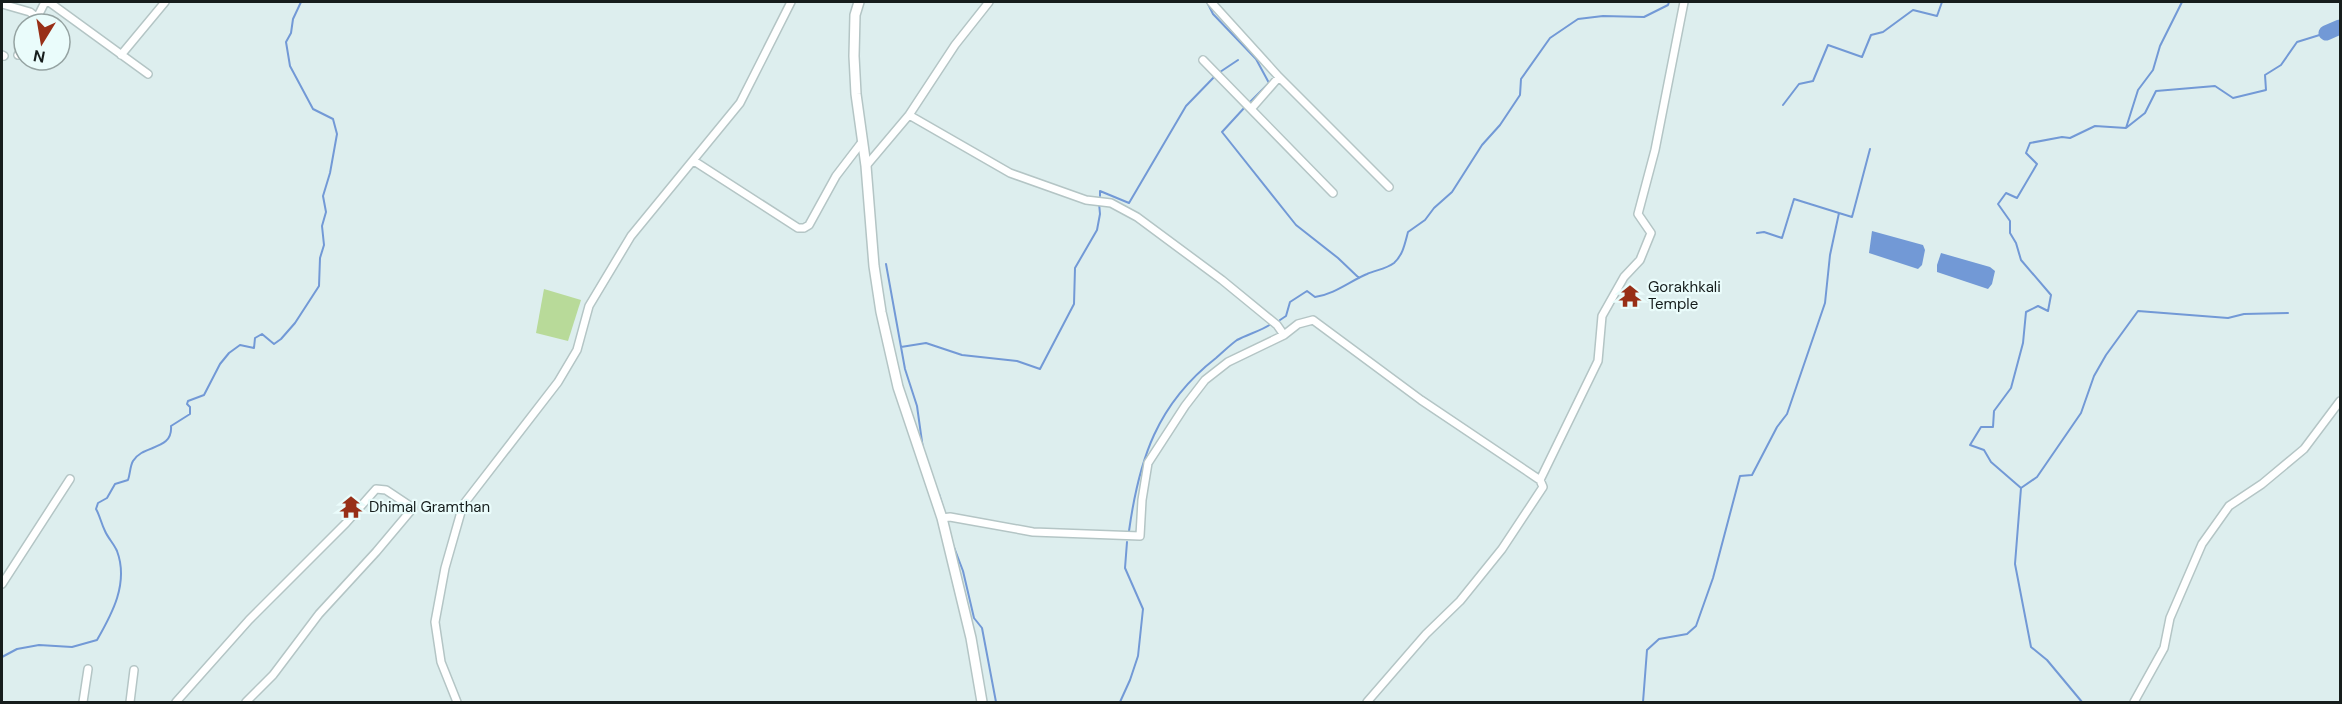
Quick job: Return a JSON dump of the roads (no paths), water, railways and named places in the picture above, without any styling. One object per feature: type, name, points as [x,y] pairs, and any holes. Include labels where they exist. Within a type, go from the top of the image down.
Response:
[{"type":"street","points":[[47,2],[148,74]]},
{"type":"street","points":[[121,55],[164,2]]},
{"type":"street","points":[[457,702],[441,662],[435,622],[444,568],[463,505],[558,382],[577,350],[589,306],[631,236],[740,104],[791,2]]},
{"type":"street","points":[[859,2],[855,15],[854,56],[862,142],[867,166],[874,266],[880,312],[898,387],[942,518],[971,638],[982,702]]},
{"type":"street","points":[[867,166],[909,115],[954,45],[989,2]]},
{"type":"street","points":[[1211,2],[1279,77],[1389,187]]},
{"type":"street","points":[[1540,480],[1598,361],[1602,316],[1624,277],[1641,260],[1651,233],[1638,214],[1655,150],[1684,2]]},
{"type":"street","points":[[2,4],[18,5]]},
{"type":"street","points":[[1203,60],[1334,194]]},
{"type":"street","points":[[1251,109],[1279,77]]},
{"type":"street","points":[[909,115],[1010,173],[1086,200],[1111,203],[1137,217],[1222,280],[1277,325],[1284,335]]},
{"type":"street","points":[[694,161],[798,228],[804,228],[809,225],[836,176],[862,142]]},
{"type":"street","points":[[942,518],[950,517],[1033,532],[1140,536],[1142,500],[1148,463],[1205,380],[1228,362],[1284,335],[1299,324],[1313,320],[1421,400],[1540,480],[1543,487],[1502,549],[1460,601],[1425,634],[1367,702]]},
{"type":"street","points":[[2134,702],[2164,648],[2170,618],[2202,544],[2229,506],[2262,484],[2304,449],[2340,401]]},
{"type":"street","points":[[2,584],[70,479]]},
{"type":"street","points":[[176,702],[249,620],[346,524],[376,489],[386,490],[413,508],[319,614],[273,675],[246,702]]},
{"type":"street","points":[[83,702],[88,669]]},
{"type":"street","points":[[130,702],[134,670]]},
{"type":"water","points":[[1872,231],[1923,245],[1925,250],[1922,265],[1918,269],[1869,253]]},
{"type":"water","points":[[1941,253],[1990,267],[1995,271],[1992,284],[1988,289],[1937,272]]},
{"type":"waterway","points":[[2,657],[17,649],[39,645],[72,647],[97,640],[113,609],[121,575],[117,551],[106,534],[96,509],[98,503],[107,498],[115,484],[128,480],[132,463],[138,456],[167,440],[171,426],[190,414],[188,401],[204,395],[220,364],[229,353],[240,345],[254,348],[255,338],[262,334],[274,344],[281,339],[295,323],[319,286],[320,258],[324,245],[322,226],[326,212],[323,196],[337,134],[333,119],[313,109],[290,66],[286,42],[301,2]]},
{"type":"waterway","points":[[1207,2],[1213,14],[1256,59],[1269,83],[1249,103]]},
{"type":"waterway","points":[[1280,320],[1286,316],[1290,302],[1307,291],[1315,297],[1329,293],[1367,274],[1388,267],[1397,260],[1408,232],[1425,220],[1434,208],[1452,192],[1482,145],[1500,125],[1520,95],[1521,79],[1550,38],[1578,19],[1603,16],[1644,17],[1668,5],[1669,2]]},
{"type":"waterway","points":[[1783,105],[1799,84],[1813,81],[1828,45],[1862,57],[1871,35],[1883,32],[1913,10],[1937,16],[1942,2]]},
{"type":"waterway","points":[[2126,128],[2138,90],[2153,70],[2160,46],[2182,2]]},
{"type":"waterway","points":[[2326,33],[2340,27]]},
{"type":"waterway","points":[[2082,702],[2047,660],[2031,647],[2015,564],[2021,488],[1991,462],[1984,450],[1970,445],[1981,427],[1993,427],[1994,411],[2011,388],[2023,343],[2026,312],[2038,306],[2048,311],[2051,295],[2021,260],[2010,233],[2010,221],[1998,204],[2006,193],[2017,198],[2037,164],[2026,153],[2030,143],[2062,137],[2070,138],[2095,126],[2126,128],[2145,113],[2156,91],[2215,86],[2233,98],[2266,90],[2265,75],[2281,65],[2297,42],[2326,33]]},
{"type":"waterway","points":[[1100,196],[1100,191],[1129,203],[1186,106],[1217,74],[1238,60]]},
{"type":"waterway","points":[[1245,107],[1222,132],[1296,225],[1359,278]]},
{"type":"waterway","points":[[1643,702],[1647,650],[1659,639],[1687,634],[1696,626],[1713,578],[1740,476],[1752,475],[1777,427],[1787,414],[1825,303],[1830,255],[1839,213],[1852,217],[1870,149]]},
{"type":"waterway","points":[[1757,233],[1764,232],[1782,238],[1794,199],[1839,213]]},
{"type":"waterway","points":[[901,347],[926,343],[962,355],[1017,361],[1040,369],[1074,304],[1075,268],[1097,230],[1100,214],[1099,203]]},
{"type":"waterway","points":[[886,264],[905,369],[917,406],[923,449]]},
{"type":"waterway","points":[[2021,488],[2037,477],[2081,413],[2094,376],[2106,355],[2138,311],[2228,318],[2244,314],[2288,313]]},
{"type":"waterway","points":[[1129,531],[1145,457],[1165,414],[1196,376],[1232,344],[1271,324]]},
{"type":"waterway","points":[[939,494],[945,514]]},
{"type":"waterway","points":[[952,542],[963,571],[974,618],[982,628],[996,702]]},
{"type":"waterway","points":[[1120,702],[1138,656],[1143,609],[1125,568],[1127,542]]},
{"type":"place","name":"Gorakhkali Temple","points":[[1630,296]]},
{"type":"place","name":"Dhimal Gramthan","points":[[351,507]]}]
